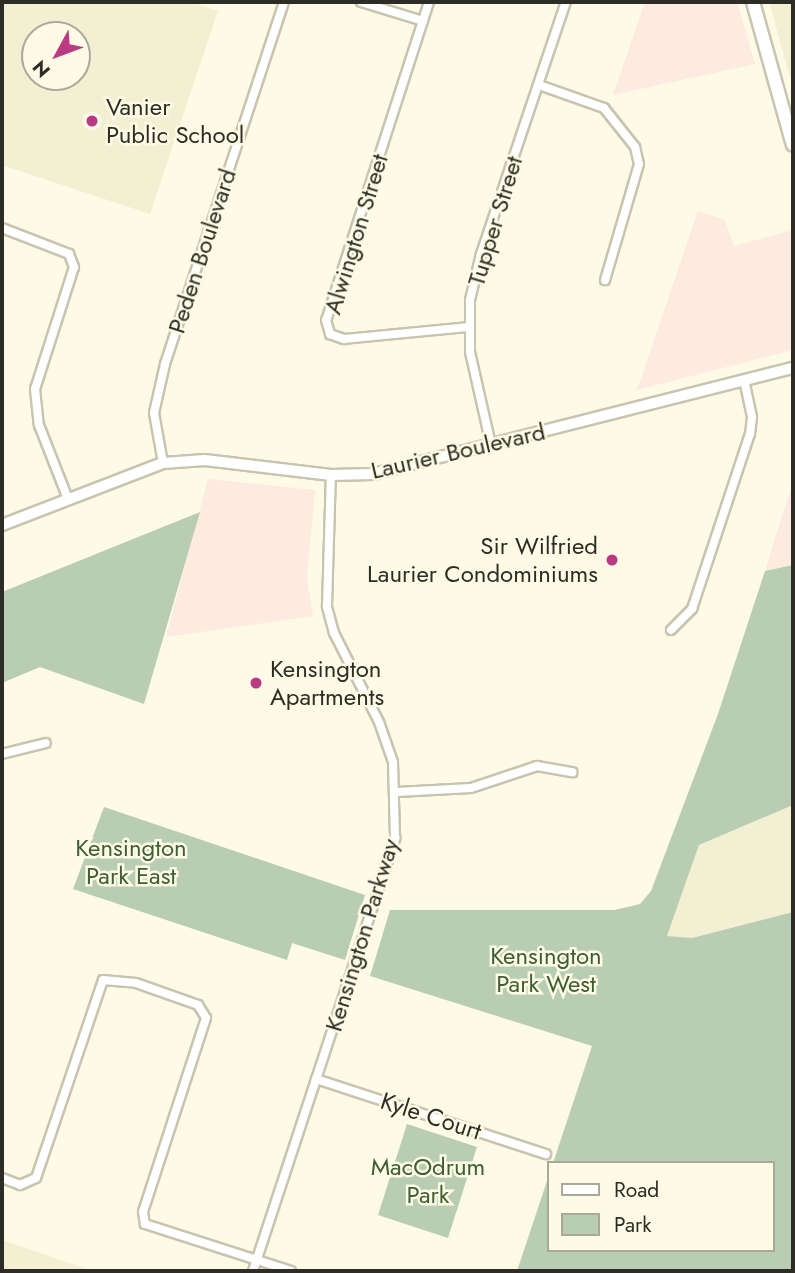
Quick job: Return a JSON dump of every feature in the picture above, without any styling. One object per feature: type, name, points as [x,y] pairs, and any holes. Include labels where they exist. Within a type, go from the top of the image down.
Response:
[{"type":"main road","points":[[753,2],[793,145]]},
{"type":"street","name":"Peden Boulevard","points":[[163,463],[154,413],[165,364],[284,2]]},
{"type":"street","points":[[361,2],[423,22]]},
{"type":"street","name":"Alwington Street","points":[[429,2],[326,320],[330,334],[344,339],[468,327]]},
{"type":"street","name":"Tupper Street","points":[[491,445],[468,327],[481,254],[566,2]]},
{"type":"street","points":[[539,85],[604,108],[635,147],[639,164],[605,280]]},
{"type":"street","points":[[2,228],[69,254],[74,267],[35,389],[39,425],[68,499]]},
{"type":"street","name":"Laurier Boulevard","points":[[2,525],[163,463],[205,460],[331,475],[373,474],[793,368]]},
{"type":"street","points":[[671,630],[692,609],[750,434],[752,417],[744,380]]},
{"type":"street","name":"Kensington Parkway","points":[[253,1271],[395,838],[397,792],[383,734],[334,633],[327,606],[331,475]]},
{"type":"street","points":[[2,754],[46,743]]},
{"type":"street","points":[[397,792],[471,788],[537,766],[572,772]]},
{"type":"street","points":[[2,1178],[20,1185],[36,1178],[103,980],[136,983],[198,1006],[206,1018],[143,1212],[145,1224],[292,1271]]},
{"type":"street","name":"Kyle Court","points":[[316,1079],[546,1154]]},
{"type":"shaded area","name":"Vanier Public School","points":[[2,2],[190,2],[218,11],[150,214],[2,165]]},
{"type":"shaded area","points":[[645,2],[737,2],[755,64],[613,95]]},
{"type":"shaded area","points":[[769,2],[793,2],[793,88]]},
{"type":"shaded area","points":[[698,211],[725,220],[734,246],[793,230],[793,350],[637,390]]},
{"type":"shaded area","points":[[208,479],[315,490],[307,577],[313,616],[166,637]]},
{"type":"shaded area","points":[[793,481],[793,565],[765,571]]},
{"type":"shaded area","points":[[793,805],[793,912],[692,938],[667,936],[699,845]]},
{"type":"shaded area","points":[[2,1240],[93,1271],[2,1271]]},
{"type":"green space","points":[[200,512],[144,704],[40,667],[2,683],[2,592]]},
{"type":"green space","name":"Kensington Park West","points":[[793,565],[793,805],[699,845],[667,936],[692,938],[793,912],[793,1271],[517,1271],[546,1184],[546,1252],[774,1252],[774,1161],[554,1161],[592,1046],[370,976],[390,910],[615,910],[640,904],[651,891],[718,714],[765,571]]},
{"type":"green space","name":"Kensington Park East","points":[[104,807],[365,895],[345,960],[292,943],[287,960],[73,889]]},
{"type":"green space","name":"MacOdrum Park","points":[[407,1124],[477,1147],[448,1238],[378,1215]]},
{"type":"place","name":"Vanier Public School","points":[[92,121]]},
{"type":"place","name":"Sir Wilfried Laurier Condominiums","points":[[612,560]]},
{"type":"place","name":"Kensington Apartments","points":[[256,683]]}]
